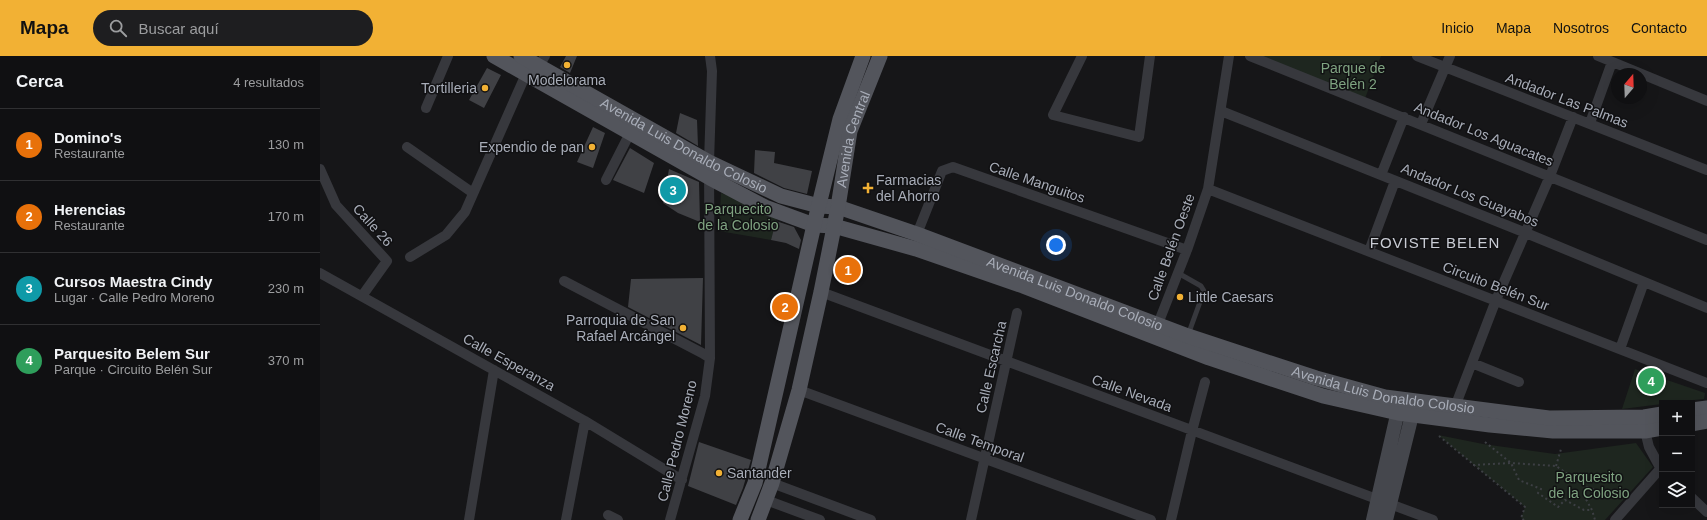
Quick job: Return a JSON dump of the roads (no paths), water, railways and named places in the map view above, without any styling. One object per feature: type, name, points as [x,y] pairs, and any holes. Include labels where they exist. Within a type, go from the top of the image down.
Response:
[{"type":"main road","points":[[494,56],[537,65],[630,132],[710,178],[766,207],[814,225],[834,226],[916,249],[1155,331],[1322,396],[1404,409],[1453,413],[1553,431],[1645,431],[1659,429]]},
{"type":"main road","name":"Avenida Luis Donaldo Colosio","points":[[521,56],[709,162],[781,196],[819,206],[838,207],[916,234],[1155,331],[1188,336],[1316,378],[1385,397],[1404,409]]},
{"type":"main road","name":"Avenida Central","points":[[740,520],[755,483],[814,225],[840,119],[863,56]]},
{"type":"main road","name":"Avenida Central","points":[[758,520],[772,483],[799,390],[838,207],[850,131],[880,56]]},
{"type":"main road","points":[[1695,410],[1707,408]]},
{"type":"main road","name":"Avenida Luis Donaldo Colosio","points":[[1453,413],[1549,418],[1644,417],[1659,414]]},
{"type":"main road","points":[[1695,423],[1707,421]]},
{"type":"street","points":[[426,108],[448,56]]},
{"type":"street","name":"Calle Pedro Moreno","points":[[670,520],[705,396],[710,358],[709,162],[712,70],[710,56]]},
{"type":"street","points":[[1082,56],[1053,115],[1139,137],[1150,56]]},
{"type":"street","name":"Calle Belén Oeste","points":[[1155,331],[1187,250],[1208,189],[1229,56]]},
{"type":"street","name":"Andador Los Aguacates","points":[[1250,56],[1264,59],[1707,240]]},
{"type":"street","name":"Andador Las Palmas","points":[[1417,56],[1707,170]]},
{"type":"street","points":[[1421,124],[1450,56]]},
{"type":"street","points":[[1598,56],[1707,101]]},
{"type":"street","points":[[1590,124],[1612,62]]},
{"type":"street","points":[[410,257],[446,235],[464,212],[537,65]]},
{"type":"street","name":"Andador Los Guayabos","points":[[1221,111],[1526,233],[1707,308]]},
{"type":"street","points":[[1381,175],[1404,117]]},
{"type":"street","points":[[1453,413],[1496,300],[1550,176],[1573,117]]},
{"type":"street","points":[[606,180],[630,132]]},
{"type":"street","points":[[408,147],[473,193]]},
{"type":"street","name":"Calle Manguitos","points":[[916,234],[942,171],[953,167],[1187,250]]},
{"type":"street","name":"Calle 26","points":[[320,169],[336,205],[387,261],[362,296]]},
{"type":"street","points":[[1369,251],[1395,181]]},
{"type":"street","name":"Circuito Belén Sur","points":[[1208,189],[1707,383]]},
{"type":"street","name":"Calle Esperanza","points":[[320,273],[585,421],[682,480]]},
{"type":"street","points":[[564,281],[710,358]]},
{"type":"street","points":[[1620,349],[1644,282]]},
{"type":"street","name":"Calle Nevada","points":[[821,292],[1433,520]]},
{"type":"street","name":"Calle Escarcha","points":[[971,520],[1017,314]]},
{"type":"street","points":[[1472,363],[1519,382]]},
{"type":"street","points":[[469,520],[494,370]]},
{"type":"street","points":[[1171,520],[1192,431],[1206,382]]},
{"type":"street","name":"Calle Temporal","points":[[799,390],[1151,520]]},
{"type":"street","points":[[1386,520],[1384,502],[1404,409]]},
{"type":"street","points":[[566,520],[585,421]]},
{"type":"street","points":[[1645,431],[1649,447],[1659,466]]},
{"type":"street","points":[[1615,520],[1659,472]]},
{"type":"street","points":[[772,483],[871,520]]},
{"type":"street","points":[[766,500],[820,520]]},
{"type":"street","points":[[1695,501],[1707,512]]},
{"type":"street","points":[[1373,520],[1384,502]]},
{"type":"street","points":[[608,515],[618,520]]},
{"type":"lane","points":[[1178,273],[1201,286],[1204,291],[1188,336]]},
{"type":"place","name":"Modelorama","points":[[567,65]]},
{"type":"place","name":"Tortilleria","points":[[485,88]]},
{"type":"place","name":"Expendio de pan","points":[[592,147]]},
{"type":"place","name":"Farmacias del Ahorro","points":[[868,188]]},
{"type":"place","name":"Cursos Maestra Cindy","points":[[673,190]]},
{"type":"place","name":"Domino's","points":[[848,270]]},
{"type":"place","name":"Little Caesars","points":[[1180,297]]},
{"type":"place","name":"Herencias","points":[[785,307]]},
{"type":"place","name":"Parroquia de San Rafael Arcángel","points":[[683,328]]},
{"type":"place","name":"Parquesito Belem Sur","points":[[1651,381]]},
{"type":"place","name":"Santander","points":[[719,473]]},
{"type":"district","name":"FOVISTE BELEN","points":[[1435,242]]},
{"type":"park label","name":"Parque de Belén 2","points":[[1353,76]]},
{"type":"park label","name":"Parquecito de la Colosio","points":[[738,218]]},
{"type":"park label","name":"Parquesito de la Colosio","points":[[1589,486]]}]
